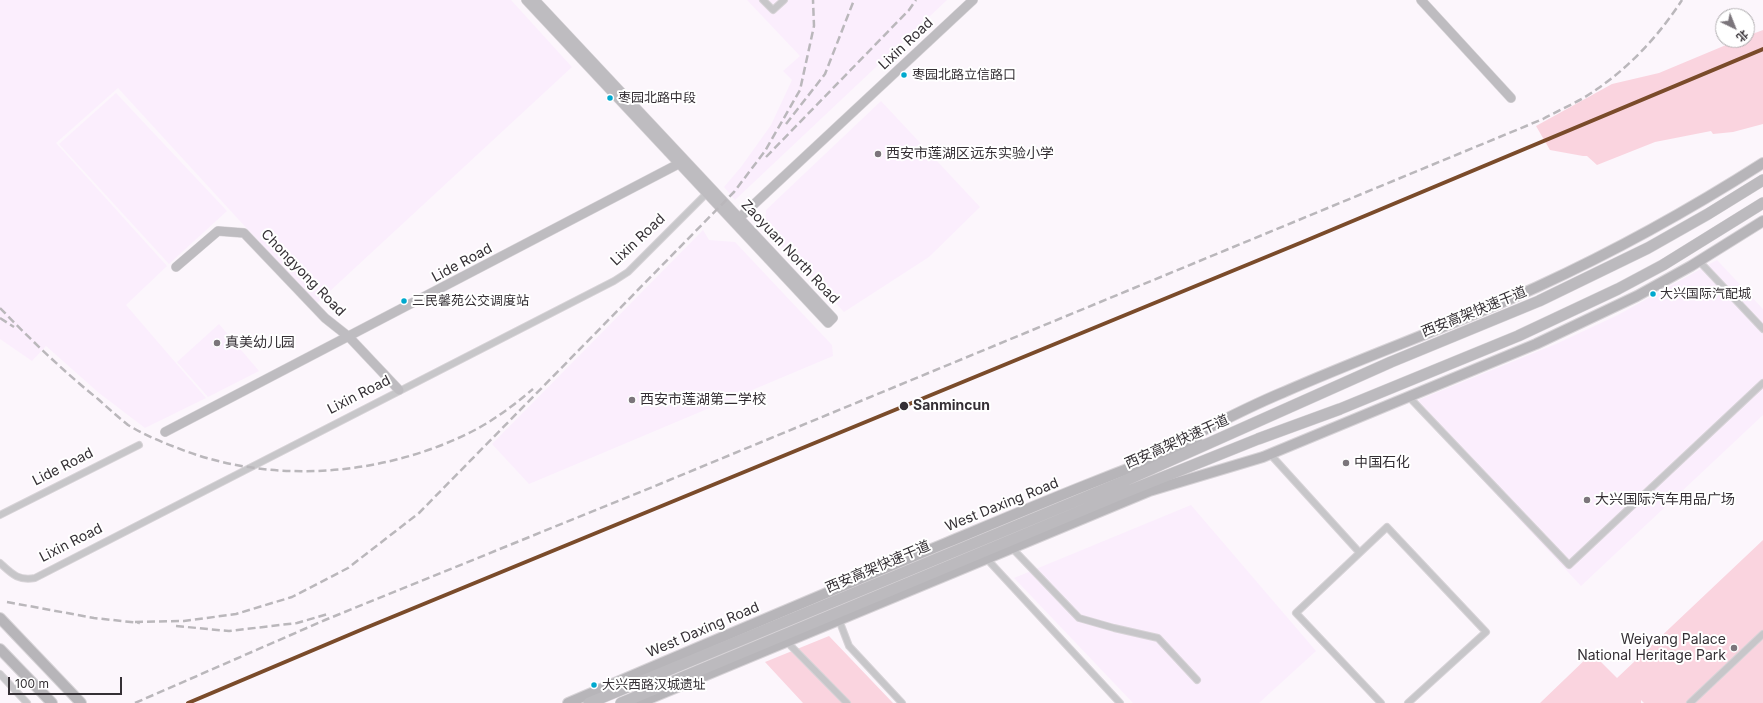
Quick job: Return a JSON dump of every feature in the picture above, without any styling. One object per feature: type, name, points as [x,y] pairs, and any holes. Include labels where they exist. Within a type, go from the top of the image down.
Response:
[{"type":"highway","name":"西安高架快速干道","points":[[621,703],[1124,487],[1251,425],[1428,347],[1539,301],[1597,274],[1708,214],[1763,180]]},
{"type":"highway","name":"西安高架快速干道","points":[[589,703],[1124,487],[1340,409],[1518,336],[1618,289],[1663,265],[1763,203]]},
{"type":"main road","points":[[1139,464],[1283,392],[1448,325],[1536,287],[1599,257],[1673,217],[1763,163]]},
{"type":"main road","points":[[1146,492],[1270,454],[1409,397],[1597,316],[1637,296],[1699,261],[1763,221]]},
{"type":"main road","name":"West Daxing Road","points":[[568,703],[784,610],[1139,464],[1251,425]]},
{"type":"main road","points":[[639,703],[1146,492],[1258,439]]},
{"type":"main road","points":[[0,618],[81,703]]},
{"type":"main road","points":[[0,649],[52,703]]},
{"type":"street","name":"Zaoyuan North Road","points":[[526,0],[682,162]]},
{"type":"street","name":"Zaoyuan North Road","points":[[535,0],[708,191],[833,318],[828,323],[736,220]]},
{"type":"street","points":[[763,0],[773,10],[784,0]]},
{"type":"street","name":"Lixin Road","points":[[736,220],[973,0]]},
{"type":"street","points":[[1421,0],[1511,98]]},
{"type":"street","name":"Lide Road","points":[[165,432],[682,162]]},
{"type":"street","name":"Lixin Road","points":[[0,562],[11,573],[23,580],[35,578],[614,281],[628,272],[708,191]]},
{"type":"street","name":"Chongyong Road","points":[[176,267],[218,231],[244,233],[325,318],[349,337],[399,390]]},
{"type":"street","points":[[1699,261],[1763,329]]},
{"type":"street","points":[[1409,397],[1569,565],[1763,383]]},
{"type":"street","name":"Lide Road","points":[[0,515],[139,445]]},
{"type":"street","points":[[1270,454],[1359,552]]},
{"type":"street","points":[[1381,703],[1296,613],[1359,552],[1387,528],[1486,632],[1408,703]]},
{"type":"street","points":[[1012,548],[1078,618],[1158,638],[1198,680]]},
{"type":"street","points":[[986,558],[1120,703]]},
{"type":"street","points":[[839,620],[848,646],[902,703]]},
{"type":"street","points":[[1690,703],[1763,634]]},
{"type":"street","points":[[787,642],[847,703]]},
{"type":"street","points":[[0,674],[27,703]]},
{"type":"shaded area","points":[[0,0],[511,0],[572,67],[316,304],[118,88],[56,143],[167,266],[126,305],[206,398],[145,428],[99,393],[46,346],[32,361],[0,339]]},
{"type":"shaded area","points":[[747,0],[947,0],[735,200],[724,187],[741,167],[771,125],[792,80],[783,71],[800,56]]},
{"type":"shaded area","points":[[1763,30],[1763,124],[1733,132],[1713,134],[1711,131],[1655,142],[1597,165],[1587,156],[1550,150],[1536,126],[1612,84],[1659,73],[1719,48],[1755,48],[1755,33]]},
{"type":"shaded area","points":[[116,93],[227,211],[169,264],[59,144]]},
{"type":"shaded area","name":"西安市莲湖区远东实验小学","points":[[881,101],[980,207],[929,257],[844,312],[765,229],[766,210]]},
{"type":"shaded area","name":"西安市莲湖第二学校","points":[[703,230],[709,240],[735,242],[832,345],[833,356],[529,484],[492,444]]},
{"type":"shaded area","name":"大兴国际汽车用品广场","points":[[1717,260],[1763,309],[1763,415],[1581,586],[1411,403],[1556,344],[1618,315]]},
{"type":"shaded area","name":"真美幼儿园","points":[[219,324],[259,371],[208,397],[177,362]]},
{"type":"shaded area","points":[[1191,505],[1316,651],[1259,703],[1133,703],[1014,578]]},
{"type":"shaded area","points":[[1763,540],[1763,703],[1644,703],[1641,700],[1641,703],[1540,703],[1592,653],[1617,678]]},
{"type":"shaded area","points":[[829,636],[893,703],[803,703],[765,662]]},
{"type":"railway","points":[[135,622],[184,621],[236,614],[292,597],[348,568],[419,513],[734,192],[765,151],[800,90],[814,26],[813,0]]},
{"type":"railway","points":[[786,124],[825,74],[854,0]]},
{"type":"railway","points":[[766,157],[909,10],[916,0]]},
{"type":"railway","points":[[135,703],[325,620],[655,486],[1543,119],[1591,93],[1622,70],[1644,49],[1682,0]]},
{"type":"railway","points":[[0,308],[60,366],[128,425],[175,447],[211,459],[248,467],[286,471],[324,471],[362,467],[400,459],[436,447],[471,432],[503,412],[533,389]]},
{"type":"railway","points":[[0,318],[14,327]]},
{"type":"railway","points":[[7,602],[94,618],[140,623]]},
{"type":"railway","points":[[176,626],[229,631],[297,623],[328,614]]},
{"type":"transit line","points":[[188,703],[363,629],[1305,241],[1763,49]]},
{"type":"place","name":"枣园北路立信路口","points":[[904,75]]},
{"type":"place","name":"枣园北路中段","points":[[610,98]]},
{"type":"place","name":"西安市莲湖区远东实验小学","points":[[878,154]]},
{"type":"place","name":"大兴国际汽配城","points":[[1653,294]]},
{"type":"place","name":"三民馨苑公交调度站","points":[[404,301]]},
{"type":"place","name":"真美幼儿园","points":[[217,343]]},
{"type":"place","name":"西安市莲湖第二学校","points":[[632,400]]},
{"type":"place","name":"Sanmincun","points":[[904,406]]},
{"type":"place","name":"中国石化","points":[[1346,463]]},
{"type":"place","name":"大兴国际汽车用品广场","points":[[1587,500]]},
{"type":"place","name":"Weiyang Palace National Heritage Park","points":[[1734,648]]},
{"type":"place","name":"大兴西路汉城遗址","points":[[594,685]]}]
